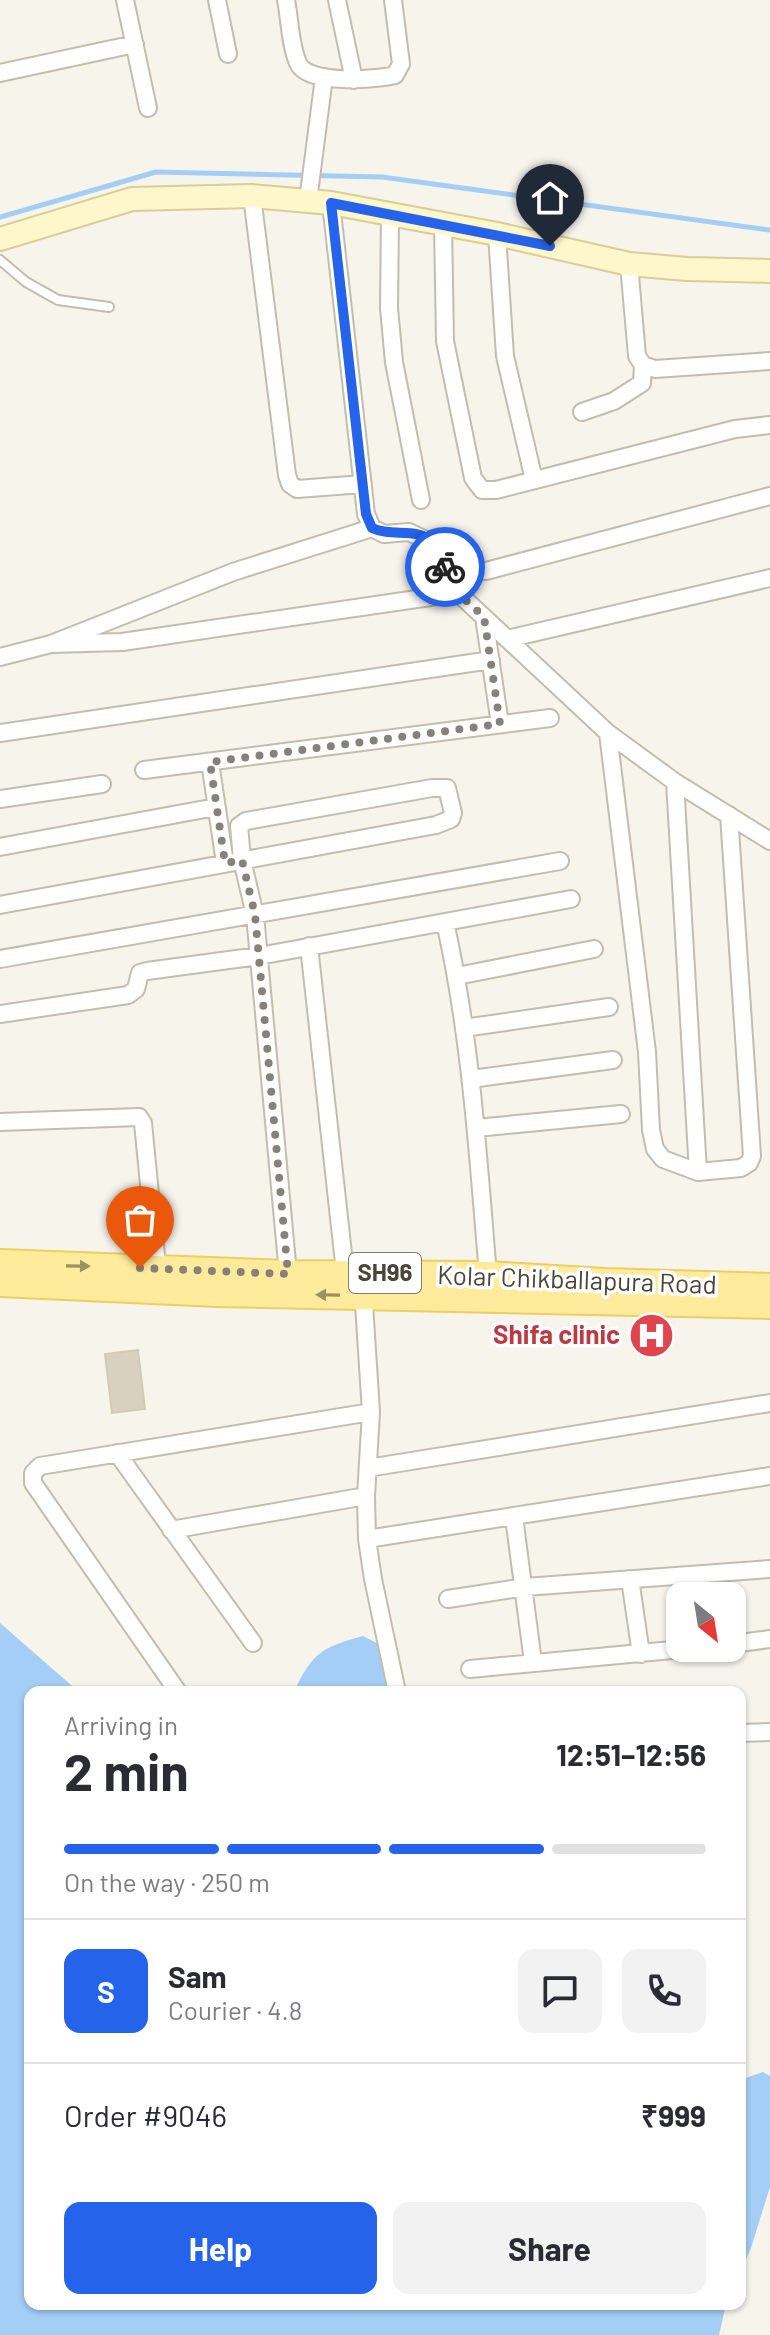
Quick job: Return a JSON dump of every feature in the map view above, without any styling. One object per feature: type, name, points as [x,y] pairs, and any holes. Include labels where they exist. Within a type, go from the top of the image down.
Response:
[{"type":"main road","name":"Kolar Chikballapura Road","points":[[0,1263],[158,1279],[357,1280],[488,1275],[770,1287]]},
{"type":"main road","name":"Kolar Chikballapura Road","points":[[0,1283],[288,1274],[770,1305]]},
{"type":"street","points":[[125,0],[148,108]]},
{"type":"street","points":[[217,0],[228,54]]},
{"type":"street","points":[[286,0],[298,65],[307,74],[354,80],[395,75],[401,64],[393,0]]},
{"type":"street","points":[[337,0],[354,80]]},
{"type":"street","points":[[0,73],[135,44]]},
{"type":"street","points":[[309,194],[324,77]]},
{"type":"street","points":[[0,239],[132,199],[309,194],[331,203],[497,234],[629,264],[770,271]]},
{"type":"street","points":[[252,196],[290,484],[297,489],[363,484]]},
{"type":"street","points":[[331,203],[366,514],[372,528],[384,534],[409,532],[434,544],[458,593],[608,733],[675,782],[770,841]]},
{"type":"street","points":[[390,215],[389,308],[394,362],[421,500]]},
{"type":"street","points":[[443,225],[445,341],[473,478],[482,490],[496,490],[735,429],[770,425]]},
{"type":"street","points":[[497,234],[505,356],[534,480]]},
{"type":"street","points":[[582,412],[629,393],[642,383],[643,365],[637,356],[629,264]]},
{"type":"street","points":[[643,365],[655,369],[770,361]]},
{"type":"street","points":[[486,571],[770,496]]},
{"type":"street","points":[[0,657],[51,644],[233,572],[372,528]]},
{"type":"street","points":[[507,639],[770,578]]},
{"type":"street","points":[[51,644],[122,642],[458,593]]},
{"type":"street","points":[[484,617],[500,724]]},
{"type":"street","points":[[0,733],[491,660]]},
{"type":"street","points":[[144,770],[550,718]]},
{"type":"street","points":[[608,733],[647,1052],[651,1130],[655,1149],[663,1159],[698,1172],[741,1168],[749,1163],[752,1156],[729,815]]},
{"type":"street","points":[[210,762],[216,807],[255,915],[288,1274]]},
{"type":"street","points":[[675,782],[698,1172]]},
{"type":"street","points":[[0,799],[102,784]]},
{"type":"street","points":[[0,905],[436,825],[451,819],[453,813],[447,788],[432,788],[241,822],[234,861]]},
{"type":"street","points":[[0,847],[216,807]]},
{"type":"street","points":[[0,959],[560,861]]},
{"type":"street","points":[[0,1014],[128,995],[136,989],[140,973],[147,971],[259,956],[571,899]]},
{"type":"street","points":[[445,922],[457,976],[471,1079],[488,1275]]},
{"type":"street","points":[[309,946],[357,1280],[371,1412],[367,1539],[396,1686]]},
{"type":"street","points":[[457,976],[594,949]]},
{"type":"street","points":[[464,1028],[609,1007]]},
{"type":"street","points":[[471,1079],[613,1060]]},
{"type":"street","points":[[476,1128],[621,1114]]},
{"type":"street","points":[[0,1122],[139,1117],[143,1123],[158,1279]]},
{"type":"street","points":[[368,1468],[770,1403]]},
{"type":"street","points":[[174,1686],[33,1483],[33,1473],[40,1466],[371,1412]]},
{"type":"street","points":[[117,1453],[253,1643]]},
{"type":"street","points":[[367,1539],[770,1476]]},
{"type":"street","points":[[171,1530],[366,1496]]},
{"type":"street","points":[[514,1517],[533,1662]]},
{"type":"street","points":[[448,1599],[525,1587],[770,1569]]},
{"type":"street","points":[[630,1579],[641,1654]]},
{"type":"street","points":[[746,1642],[770,1639]]},
{"type":"street","points":[[470,1669],[666,1651]]},
{"type":"street","points":[[746,1733],[770,1732]]},
{"type":"lane","points":[[0,260],[26,282],[58,300],[109,307]]},
{"type":"water","points":[[0,1623],[72,1686],[24,1686],[24,2310],[725,2310],[719,2335],[0,2335]]},
{"type":"water","points":[[363,1636],[394,1652],[404,1686],[297,1686],[313,1660],[337,1644]]},
{"type":"water","points":[[763,2072],[770,2076],[770,2187],[746,2259],[746,2078]]},
{"type":"building","points":[[662,1325],[662,1345],[639,1345],[638,1326]]},
{"type":"building","points":[[138,1350],[145,1409],[112,1413],[105,1354]]},
{"type":"waterway","points":[[0,217],[156,172],[382,177],[770,230]]},
{"type":"way so far","points":[[140,1268],[288,1274],[255,915],[242,860],[225,863],[210,762],[500,724],[484,617],[458,593],[445,567]]},
{"type":"place","name":"Shifa clinic","points":[[651,1335]]},
{"type":"route","points":[[445,567],[434,544],[409,532],[384,534],[372,528],[366,514],[331,203],[550,246]]}]
